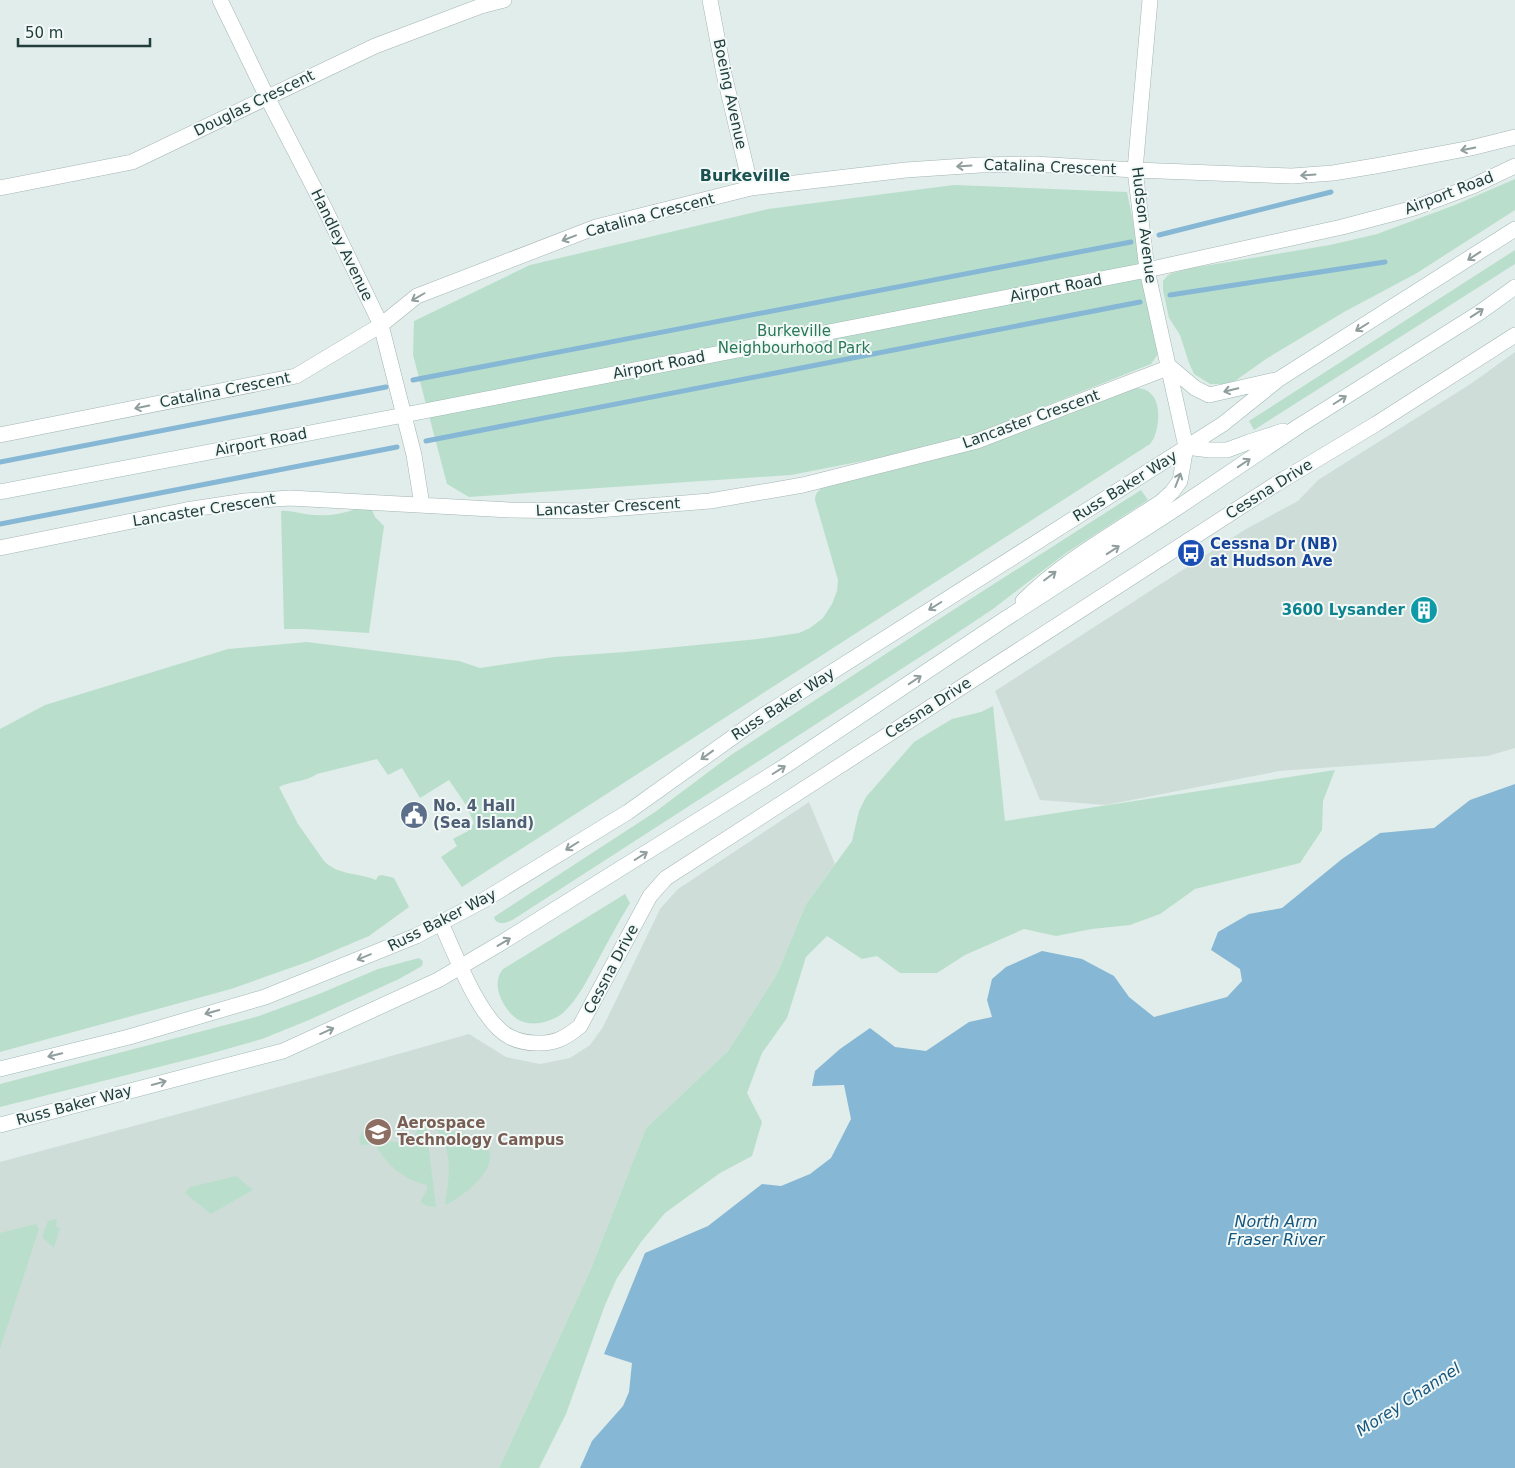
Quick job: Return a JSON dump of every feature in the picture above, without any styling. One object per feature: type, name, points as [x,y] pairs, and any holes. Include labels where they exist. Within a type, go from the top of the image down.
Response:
[{"type":"street","name":"Handley Avenue","points":[[220,0],[381,325],[414,455],[422,505]]},
{"type":"street","name":"Douglas Crescent","points":[[0,188],[132,162],[375,46],[480,3],[504,0]]},
{"type":"street","name":"Boeing Avenue","points":[[710,0],[724,74],[751,188]]},
{"type":"street","name":"Hudson Avenue","points":[[1150,0],[1135,170],[1147,270],[1170,367],[1186,447]]},
{"type":"street","name":"Catalina Crescent","points":[[0,435],[296,376],[381,325],[417,296],[596,227],[751,188],[906,170],[980,165],[1034,164],[1292,176],[1333,173],[1471,148],[1515,137]]},
{"type":"street","name":"Airport Road","points":[[0,492],[1147,270],[1342,227],[1414,208],[1474,186],[1515,166]]},
{"type":"street","name":"Russ Baker Way","points":[[0,1069],[129,1037],[265,997],[416,936],[484,900],[628,812],[761,716],[1222,424],[1279,379],[1515,229]]},
{"type":"street","name":"Russ Baker Way","points":[[0,1125],[283,1051],[428,985],[510,938],[785,766],[1174,510],[1298,426],[1479,313],[1515,287]]},
{"type":"street","name":"Cessna Drive","points":[[441,923],[476,996],[491,1021],[509,1037],[527,1043],[548,1044],[567,1037],[580,1026],[650,896],[666,878],[1276,484],[1376,424],[1515,335]]},
{"type":"street","points":[[1170,367],[1195,388],[1209,395],[1279,379]]},
{"type":"street","name":"Lancaster Crescent","points":[[0,548],[186,510],[245,501],[290,498],[510,510],[585,511],[710,501],[803,485],[977,441],[1170,367]]},
{"type":"street","points":[[1002,622],[1048,578],[1161,502],[1172,492],[1180,481],[1186,447],[1228,450],[1298,426]]},
{"type":"shaded area","points":[[1515,352],[1515,748],[1488,756],[1279,771],[1106,805],[1040,800],[995,691],[1246,529],[1298,501],[1318,480],[1472,383]]},
{"type":"shaded area","name":"Aerospace Technology Campus","points":[[809,802],[835,864],[806,904],[777,974],[728,1051],[646,1128],[590,1271],[499,1468],[0,1468],[0,1162],[469,1034],[506,1057],[540,1064],[570,1058],[590,1045],[603,1027],[660,909],[678,889]]},
{"type":"green space","points":[[1515,179],[1515,210],[1417,273],[1344,312],[1266,359],[1235,381],[1225,384],[1210,384],[1194,374],[1180,335],[1169,318],[1163,290],[1163,281],[1167,276],[1192,268],[1330,245],[1377,234],[1455,205]]},
{"type":"green space","name":"Burkeville Neighbourhood Park","points":[[954,185],[1127,192],[1160,351],[1151,364],[970,436],[909,452],[791,475],[469,497],[447,484],[413,355],[414,321],[530,265],[768,209]]},
{"type":"green space","points":[[1515,250],[1515,264],[1254,430],[1249,421]]},
{"type":"green space","points":[[1138,388],[1150,393],[1157,405],[1156,434],[1150,444],[462,887],[441,857],[457,846],[453,839],[468,831],[474,823],[466,805],[449,780],[420,798],[402,768],[388,775],[377,759],[317,774],[308,779],[284,785],[279,787],[298,824],[329,866],[376,880],[378,876],[382,875],[394,878],[409,907],[369,936],[310,961],[231,989],[0,1052],[0,729],[45,705],[228,649],[307,642],[459,661],[480,668],[554,657],[758,639],[799,633],[810,628],[823,618],[832,604],[837,591],[838,580],[815,500],[817,493],[822,488],[827,485],[902,468],[973,448],[1129,389]]},
{"type":"green space","points":[[1141,490],[1148,500],[1066,553],[993,609],[954,635],[514,919],[502,923],[495,920],[494,917],[655,812],[731,755]]},
{"type":"green space","points":[[358,508],[371,508],[375,517],[384,526],[369,633],[284,629],[281,511],[325,515],[339,514]]},
{"type":"green space","points":[[993,706],[1005,821],[1335,770],[1323,801],[1322,830],[1300,863],[1195,889],[1160,914],[1130,925],[1092,929],[1056,936],[1024,929],[965,955],[937,973],[900,973],[877,956],[862,959],[827,936],[806,957],[787,1018],[762,1053],[747,1093],[762,1122],[752,1156],[720,1173],[665,1213],[641,1242],[617,1278],[605,1305],[566,1414],[539,1468],[499,1468],[590,1271],[646,1128],[728,1051],[777,974],[806,904],[852,841],[859,811],[866,797],[914,742],[952,719],[981,712]]},
{"type":"green space","points":[[625,894],[630,903],[586,983],[569,1007],[554,1019],[542,1023],[523,1022],[512,1015],[503,1003],[498,989],[499,975],[503,969]]},
{"type":"green space","points":[[419,958],[423,961],[422,966],[399,979],[262,1039],[0,1107],[0,1084],[256,1017],[319,994],[378,969]]},
{"type":"green space","points":[[376,1126],[373,1139],[410,1144],[419,1126],[426,1126],[436,1207],[427,1206],[420,1202],[427,1190],[427,1185],[418,1183],[403,1175],[384,1158],[375,1144],[361,1145],[359,1138],[364,1128]]},
{"type":"green space","points":[[436,1129],[464,1133],[478,1138],[487,1147],[490,1156],[488,1166],[473,1186],[445,1205],[449,1175],[448,1156],[442,1138]]},
{"type":"green space","points":[[236,1176],[253,1190],[211,1214],[185,1193],[190,1187]]},
{"type":"green space","points":[[57,1219],[56,1227],[60,1228],[54,1248],[42,1237],[48,1221]]},
{"type":"green space","points":[[36,1224],[39,1229],[0,1349],[0,1233]]},
{"type":"water","name":"North Arm Fraser River","points":[[1515,784],[1515,1468],[580,1468],[592,1441],[623,1406],[629,1392],[632,1363],[604,1354],[645,1253],[708,1226],[762,1184],[781,1186],[810,1174],[831,1158],[851,1119],[844,1085],[812,1086],[815,1071],[840,1049],[870,1028],[895,1047],[926,1051],[969,1022],[992,1017],[987,1000],[992,979],[1006,967],[1042,951],[1082,959],[1114,976],[1129,997],[1154,1017],[1227,997],[1242,981],[1240,969],[1211,950],[1218,932],[1249,914],[1282,908],[1342,859],[1380,833],[1434,828],[1470,800]]},
{"type":"waterway","points":[[1159,235],[1331,192]]},
{"type":"waterway","points":[[413,380],[1131,242]]},
{"type":"waterway","points":[[1170,295],[1385,262]]},
{"type":"waterway","points":[[426,441],[1140,302]]},
{"type":"waterway","points":[[0,462],[386,387]]},
{"type":"waterway","points":[[0,524],[397,447]]},
{"type":"place","name":"Cessna Dr (NB) at Hudson Ave","points":[[1191,553]]},
{"type":"place","name":"3600 Lysander","points":[[1424,610]]},
{"type":"place","name":"No. 4 Hall (Sea Island)","points":[[414,815]]},
{"type":"place","name":"Aerospace Technology Campus","points":[[378,1132]]},
{"type":"district","name":"Burkeville","points":[[745,175]]},
{"type":"water label","name":"Morey Channel","points":[[1408,1399]]}]
